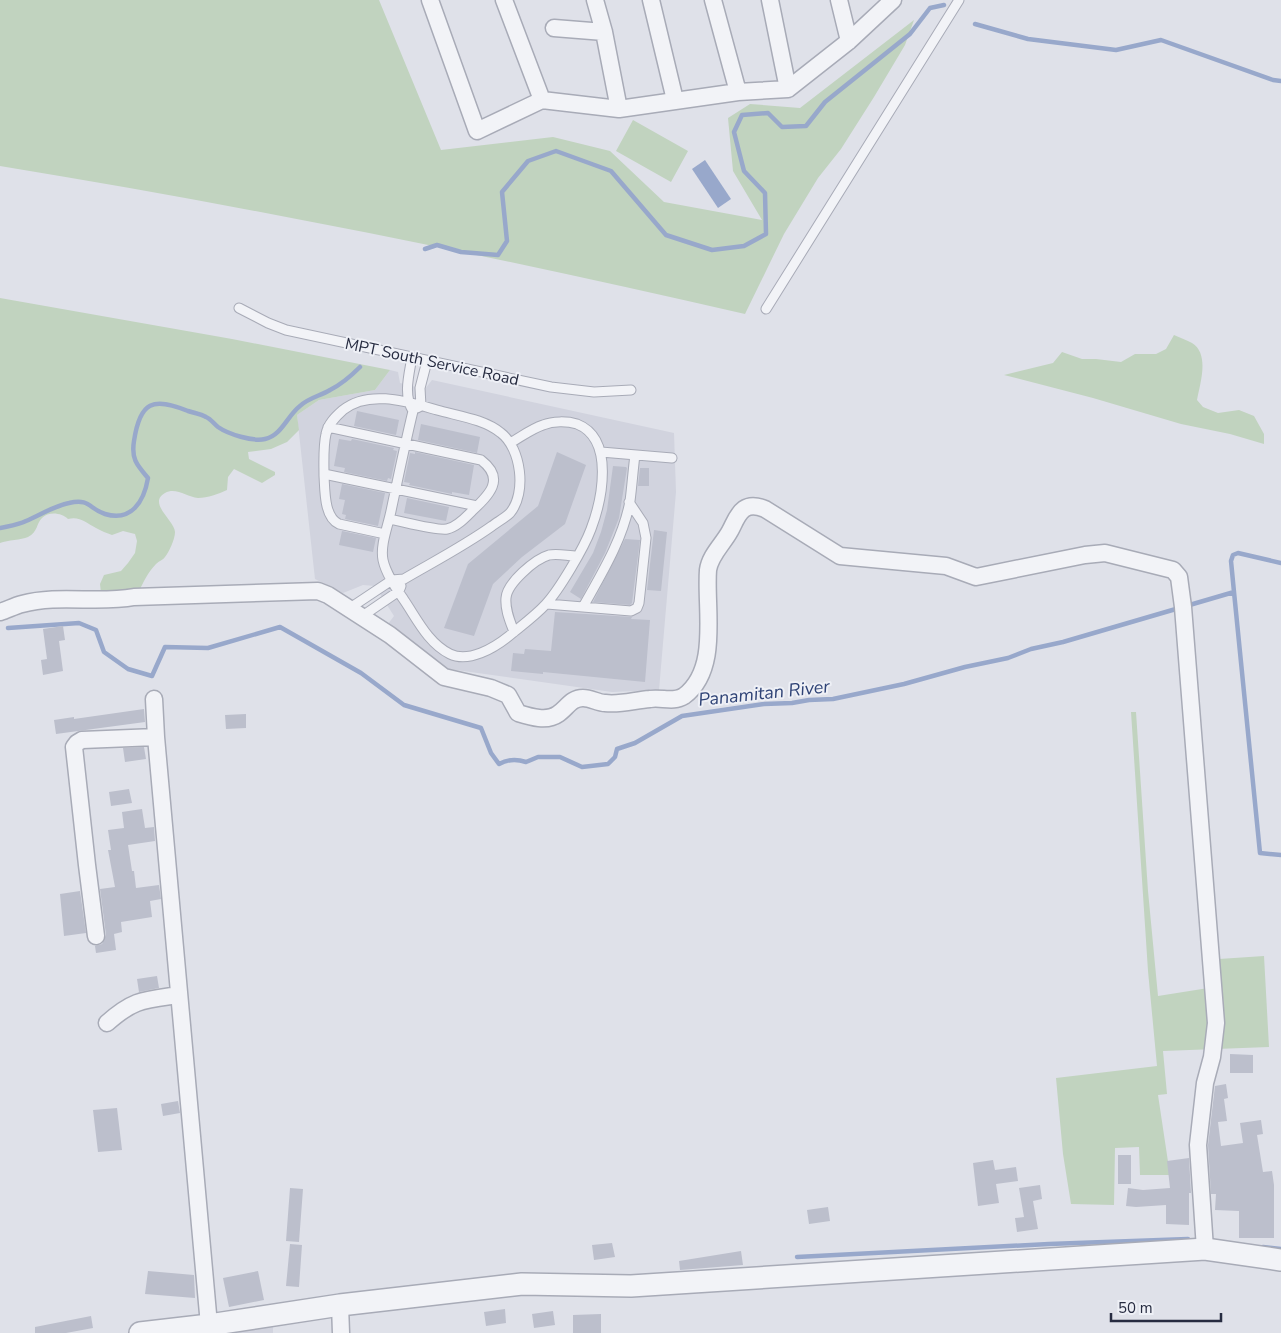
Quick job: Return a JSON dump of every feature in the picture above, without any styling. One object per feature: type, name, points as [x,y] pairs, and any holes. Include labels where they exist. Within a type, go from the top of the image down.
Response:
[{"type":"street","points":[[430,0],[477,131],[542,100],[619,109],[738,92],[788,89],[849,42],[893,0]]},
{"type":"street","points":[[504,0],[542,100]]},
{"type":"street","points":[[596,0],[619,109]]},
{"type":"street","points":[[651,0],[675,100]]},
{"type":"street","points":[[714,0],[738,92]]},
{"type":"street","points":[[770,0],[788,89]]},
{"type":"street","points":[[838,0],[849,42]]},
{"type":"street","points":[[554,28],[604,32]]},
{"type":"street","points":[[0,612],[21,604],[46,600],[118,600],[134,597],[318,591],[328,595],[390,635],[444,678],[491,688],[508,695],[518,713],[532,718],[543,718],[558,714],[570,702],[580,698],[619,704],[652,698],[672,700],[683,696],[701,677],[709,638],[708,569],[737,516],[744,509],[754,505],[766,509],[840,556],[946,566],[976,577],[1085,555],[1105,553],[1173,570],[1179,577],[1183,607],[1216,1023],[1212,1057],[1205,1083],[1198,1145],[1205,1249]]},
{"type":"street","points":[[154,699],[209,1325]]},
{"type":"street","points":[[96,936],[75,745],[82,740],[156,737]]},
{"type":"street","points":[[107,1023],[122,1010],[139,1001],[179,995]]},
{"type":"street","points":[[140,1333],[209,1325],[340,1305],[522,1284],[631,1286],[1205,1249],[1281,1260]]},
{"type":"street","points":[[340,1305],[341,1333]]},
{"type":"lane","points":[[766,309],[959,0]]},
{"type":"lane","name":"MPT South Service Road","points":[[239,308],[286,330],[564,389],[594,392],[631,390]]},
{"type":"lane","points":[[412,357],[407,385],[414,407]]},
{"type":"lane","points":[[427,360],[405,443],[385,534],[383,558],[392,580],[431,640],[451,654],[475,655],[496,645],[547,604],[577,556],[596,513],[601,480],[601,452],[596,439],[585,428],[574,423],[562,422],[543,425],[510,443]]},
{"type":"lane","points":[[356,613],[392,580],[404,579],[477,537],[510,513],[518,496],[520,475],[518,463],[510,443],[502,434],[481,422],[380,398],[356,402],[336,416],[328,427],[324,443],[324,474],[329,513],[334,522],[385,534]]},
{"type":"lane","points":[[328,427],[481,460],[493,475],[493,482],[488,496],[463,520],[448,529],[389,519]]},
{"type":"lane","points":[[601,452],[672,458]]},
{"type":"lane","points":[[583,606],[619,538],[630,502],[634,455]]},
{"type":"lane","points":[[324,474],[477,506]]},
{"type":"lane","points":[[547,604],[631,611],[637,608],[646,538],[643,523],[630,502]]},
{"type":"lane","points":[[514,632],[506,606],[507,591],[512,583],[544,557],[554,554],[577,556]]},
{"type":"lane","points":[[356,613],[399,591],[404,579]]},
{"type":"shaded area","points":[[390,370],[398,372],[400,383],[420,388],[425,389],[432,380],[674,433],[676,492],[659,690],[612,692],[449,669],[388,624],[394,616],[375,586],[363,585],[343,593],[315,579],[297,415],[319,400],[375,390]]},
{"type":"shaded area","points":[[273,1326],[273,1333],[215,1333]]},
{"type":"green space","points":[[0,0],[379,0],[441,150],[553,137],[610,151],[664,202],[762,220],[733,171],[728,118],[750,104],[800,108],[914,20],[905,45],[874,97],[841,149],[818,178],[784,234],[745,314],[374,234],[187,198],[0,166]]},
{"type":"green space","points":[[633,120],[688,151],[671,182],[616,151]]},
{"type":"green space","points":[[0,298],[232,339],[390,370],[375,390],[319,400],[297,415],[299,430],[287,442],[271,449],[248,452],[249,459],[275,472],[275,475],[262,483],[234,469],[228,477],[227,490],[217,494],[198,498],[173,491],[165,493],[160,497],[160,507],[175,532],[167,555],[151,570],[138,593],[101,593],[100,584],[104,575],[121,571],[135,553],[137,541],[135,534],[123,531],[112,535],[79,519],[68,519],[59,514],[48,514],[40,520],[34,533],[28,537],[0,543]]},
{"type":"green space","points":[[1174,335],[1192,343],[1201,354],[1202,370],[1197,400],[1203,407],[1218,413],[1239,410],[1254,416],[1264,434],[1264,444],[1230,434],[1181,424],[1093,398],[1004,375],[1053,363],[1062,352],[1082,359],[1121,362],[1135,354],[1156,354],[1166,349]]},
{"type":"green space","points":[[1131,712],[1136,712],[1148,891],[1158,996],[1221,986],[1219,959],[1264,956],[1269,1047],[1163,1051],[1167,1094],[1158,1095],[1170,1175],[1140,1175],[1139,1147],[1115,1148],[1114,1205],[1071,1204],[1063,1154],[1056,1078],[1157,1066],[1148,971]]},
{"type":"water","points":[[705,160],[731,199],[718,208],[692,169]]},
{"type":"building","points":[[357,411],[399,420],[396,435],[354,426]]},
{"type":"building","points":[[421,424],[480,437],[477,453],[418,440]]},
{"type":"building","points":[[339,439],[351,441],[352,439],[394,448],[393,450],[397,451],[391,479],[388,478],[387,481],[344,472],[345,468],[334,466]]},
{"type":"building","points":[[415,452],[474,465],[469,495],[452,492],[452,494],[409,485],[410,483],[404,482],[410,453],[415,454]]},
{"type":"building","points":[[557,452],[586,465],[565,524],[522,557],[493,584],[474,636],[444,628],[468,564],[538,506]]},
{"type":"building","points":[[613,466],[627,468],[619,518],[605,553],[581,599],[570,592],[593,553],[601,532],[607,510]]},
{"type":"building","points":[[640,468],[649,468],[649,486],[638,486]]},
{"type":"building","points":[[342,484],[385,493],[378,526],[345,519],[346,515],[342,514],[345,500],[339,499]]},
{"type":"building","points":[[407,498],[449,507],[446,521],[404,513]]},
{"type":"building","points":[[654,530],[667,532],[661,591],[647,590]]},
{"type":"building","points":[[342,531],[376,538],[373,552],[339,545]]},
{"type":"building","points":[[625,539],[640,540],[632,603],[630,605],[593,602]]},
{"type":"building","points":[[555,612],[650,620],[645,682],[543,672],[543,674],[511,671],[513,653],[524,654],[525,649],[551,651]]},
{"type":"building","points":[[63,626],[65,640],[59,641],[63,671],[43,675],[41,660],[47,659],[43,629]]},
{"type":"building","points":[[144,709],[145,722],[56,734],[54,720]]},
{"type":"building","points":[[246,714],[246,728],[226,729],[225,715]]},
{"type":"building","points":[[144,747],[146,759],[125,762],[123,748]]},
{"type":"building","points":[[129,789],[132,803],[111,806],[109,792]]},
{"type":"building","points":[[142,809],[145,828],[154,827],[155,841],[128,845],[132,871],[134,871],[136,888],[159,885],[161,899],[150,901],[152,917],[121,922],[122,932],[114,934],[116,950],[96,953],[95,946],[102,944],[106,935],[100,889],[115,887],[108,850],[111,850],[108,830],[124,828],[122,812]]},
{"type":"building","points":[[80,891],[86,933],[64,936],[60,894]]},
{"type":"building","points":[[157,976],[159,988],[139,992],[137,979]]},
{"type":"building","points":[[1230,1054],[1253,1055],[1253,1073],[1230,1073]]},
{"type":"building","points":[[1226,1084],[1228,1098],[1224,1099],[1227,1121],[1218,1122],[1221,1146],[1243,1143],[1240,1123],[1261,1120],[1263,1134],[1257,1135],[1263,1172],[1272,1171],[1274,1185],[1274,1238],[1239,1238],[1239,1211],[1215,1210],[1216,1194],[1211,1194],[1208,1145],[1215,1086]]},
{"type":"building","points":[[178,1101],[180,1113],[163,1116],[161,1104]]},
{"type":"building","points":[[117,1108],[122,1150],[98,1152],[93,1110]]},
{"type":"building","points":[[1118,1155],[1131,1155],[1131,1184],[1118,1184]]},
{"type":"building","points":[[1189,1158],[1191,1193],[1189,1193],[1189,1225],[1166,1224],[1166,1205],[1126,1206],[1128,1188],[1143,1190],[1170,1188],[1167,1161]]},
{"type":"building","points":[[993,1160],[995,1170],[1016,1167],[1018,1181],[996,1184],[999,1203],[978,1206],[973,1163]]},
{"type":"building","points":[[1040,1185],[1042,1199],[1033,1201],[1038,1229],[1017,1232],[1015,1218],[1024,1217],[1019,1188]]},
{"type":"building","points":[[290,1188],[303,1189],[299,1242],[286,1241]]},
{"type":"building","points":[[828,1207],[830,1221],[809,1224],[807,1210]]},
{"type":"building","points":[[612,1243],[615,1257],[594,1260],[592,1245]]},
{"type":"building","points":[[290,1244],[302,1245],[299,1287],[286,1286]]},
{"type":"building","points":[[741,1251],[743,1265],[680,1270],[679,1261]]},
{"type":"building","points":[[148,1271],[194,1275],[195,1298],[145,1294]]},
{"type":"building","points":[[258,1271],[264,1300],[229,1307],[223,1278]]},
{"type":"building","points":[[505,1309],[506,1323],[486,1326],[484,1312]]},
{"type":"building","points":[[553,1311],[555,1325],[534,1328],[532,1314]]},
{"type":"building","points":[[601,1314],[601,1333],[573,1333],[573,1315]]},
{"type":"building","points":[[91,1316],[93,1328],[66,1333],[35,1333],[35,1327]]},
{"type":"waterway","points":[[425,249],[437,245],[461,252],[498,255],[507,241],[502,192],[528,161],[556,151],[611,171],[666,235],[712,250],[744,246],[766,234],[765,193],[744,171],[734,132],[742,115],[768,113],[782,127],[806,126],[825,102],[910,34],[930,8],[944,5]]},
{"type":"waterway","points":[[975,24],[1028,39],[1116,50],[1161,40],[1273,80],[1281,81]]},
{"type":"waterway","name":"Panamitan River","points":[[0,528],[20,524],[58,506],[69,503],[85,503],[100,512],[114,516],[122,515],[135,508],[143,495],[148,478],[134,457],[134,441],[140,417],[144,410],[150,406],[166,404],[176,407],[204,416],[222,430],[234,435],[260,440],[276,434],[303,403],[338,385],[360,367]]},
{"type":"waterway","name":"Panamitan River","points":[[8,628],[79,623],[96,630],[104,652],[128,669],[152,676],[165,647],[208,648],[280,627],[361,673],[404,705],[481,728],[491,753],[499,764],[512,760],[526,762],[538,757],[560,757],[582,767],[608,764],[615,757],[617,749],[635,743],[682,716],[764,704],[833,699],[904,684],[965,667],[1008,658],[1031,649],[1063,642],[1234,592],[1231,561],[1233,555],[1238,553],[1281,563]]},
{"type":"waterway","points":[[1234,592],[1260,853],[1281,855]]},
{"type":"waterway","points":[[797,1257],[1188,1239]]},
{"type":"waterway","points":[[1263,1247],[1281,1249]]}]
